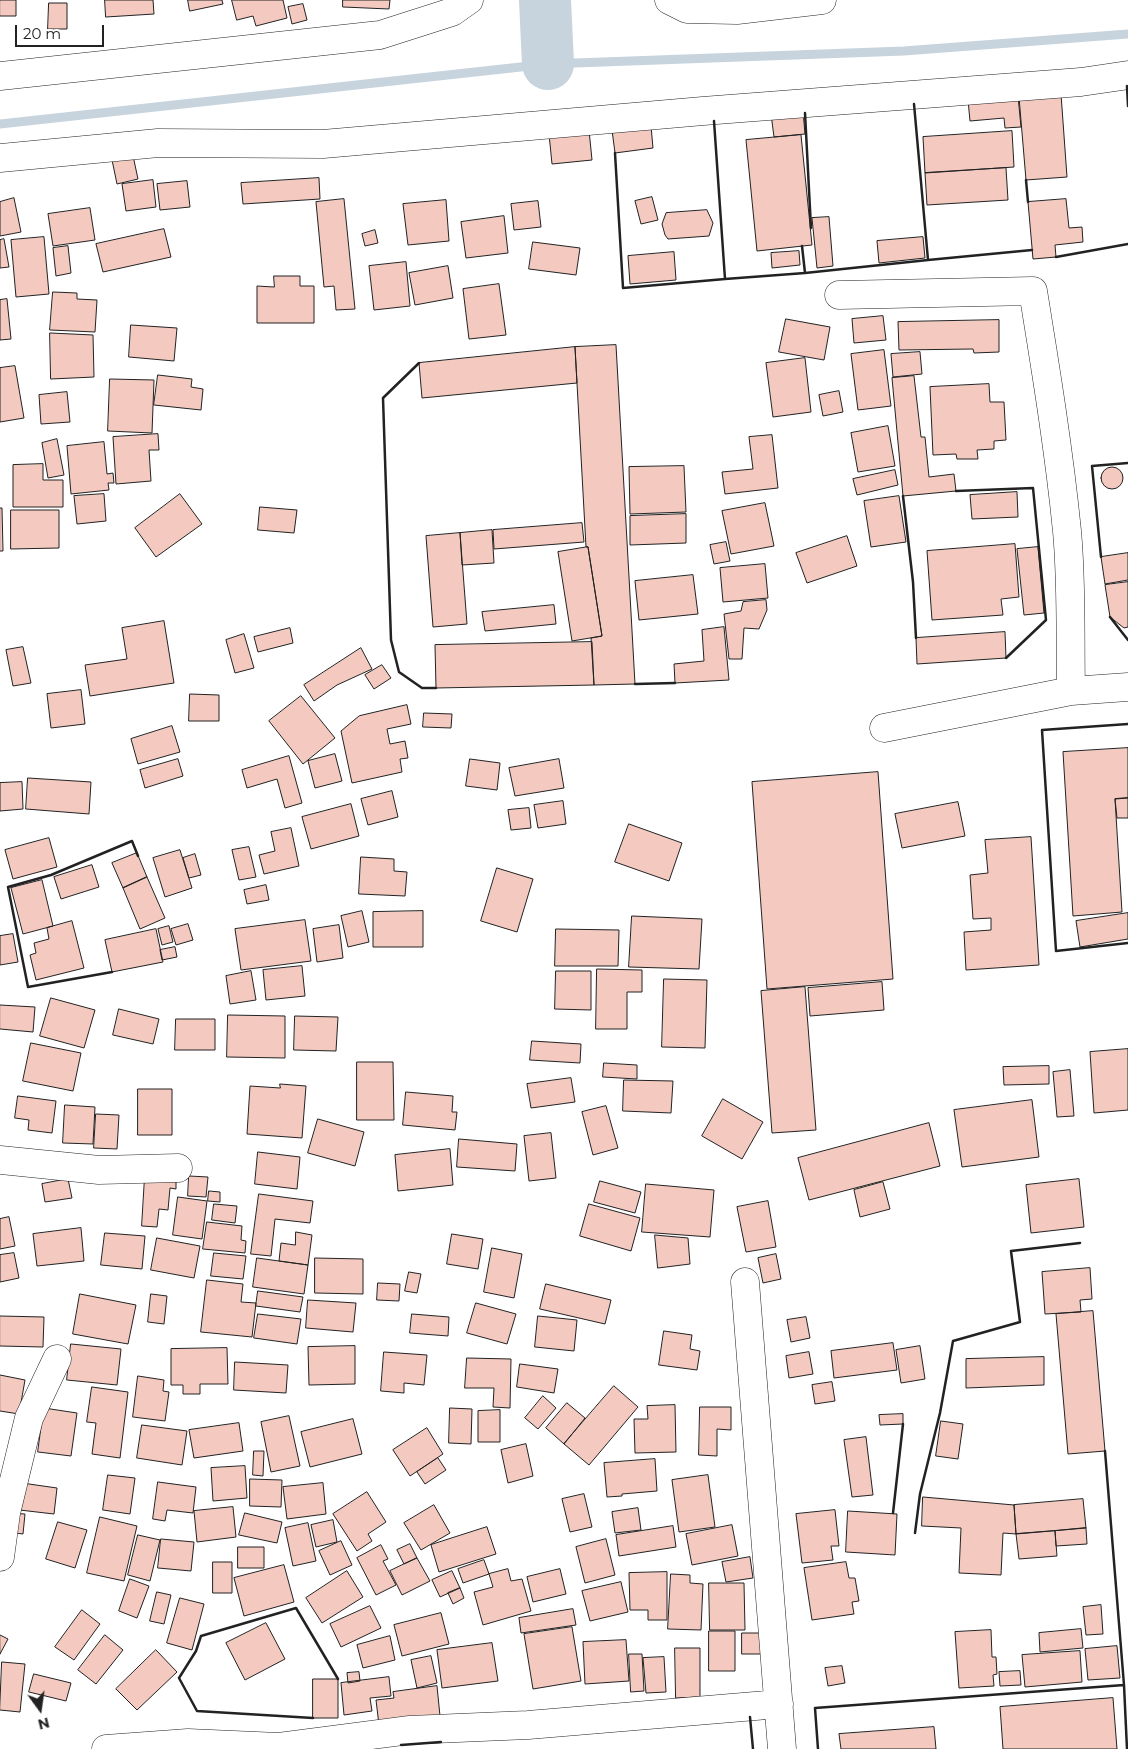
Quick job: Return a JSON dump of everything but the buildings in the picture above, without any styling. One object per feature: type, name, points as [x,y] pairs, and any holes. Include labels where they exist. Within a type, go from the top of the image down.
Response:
[{"type":"street","points":[[0,76],[380,35],[452,12],[469,0]]},
{"type":"street","points":[[669,0],[688,8],[737,10],[822,0]]},
{"type":"street","points":[[0,158],[158,143],[323,144],[743,108],[1081,82],[1128,75]]},
{"type":"street","points":[[839,295],[1033,291],[1047,376],[1067,532],[1071,612],[1071,690]]},
{"type":"street","points":[[884,728],[1071,690],[1128,687]]},
{"type":"street","points":[[0,1160],[99,1170],[178,1168]]},
{"type":"street","points":[[745,1282],[782,1749]]},
{"type":"street","points":[[0,1557],[6,1513],[28,1418],[57,1359]]},
{"type":"street","points":[[106,1749],[188,1742],[279,1747],[410,1730],[528,1725],[779,1704]]},
{"type":"waterway","points":[[545,0],[548,64]]},
{"type":"waterway","points":[[0,124],[548,64],[904,51],[1128,34]]},
{"type":"wall","points":[[1127,86],[1128,106]]},
{"type":"wall","points":[[914,104],[928,260],[1032,250]]},
{"type":"wall","points":[[805,113],[811,228]]},
{"type":"wall","points":[[714,121],[725,279],[805,273]]},
{"type":"wall","points":[[615,153],[623,288],[725,279]]},
{"type":"wall","points":[[1026,180],[1028,202]]},
{"type":"wall","points":[[1056,257],[1128,244]]},
{"type":"wall","points":[[802,246],[805,273],[928,260]]},
{"type":"wall","points":[[419,363],[383,398],[391,640],[399,672],[422,688],[436,688]]},
{"type":"wall","points":[[1101,557],[1092,466],[1128,463]]},
{"type":"wall","points":[[956,491],[1033,488],[1046,620],[1006,658]]},
{"type":"wall","points":[[903,496],[913,582],[916,638]]},
{"type":"wall","points":[[1110,617],[1128,640]]},
{"type":"wall","points":[[635,684],[675,683]]},
{"type":"wall","points":[[1128,724],[1042,730],[1056,951],[1128,943]]},
{"type":"wall","points":[[112,972],[28,987],[8,887],[51,875],[132,841],[138,856]]},
{"type":"wall","points":[[915,1533],[920,1494],[940,1413],[953,1341],[1020,1322],[1011,1251],[1080,1243]]},
{"type":"wall","points":[[893,1513],[903,1424]]},
{"type":"wall","points":[[818,1749],[815,1708],[1124,1685],[1105,1451]]},
{"type":"wall","points":[[313,1718],[197,1711],[179,1678],[196,1651],[201,1636],[296,1608],[338,1679]]},
{"type":"wall","points":[[1124,1685],[1127,1749]]},
{"type":"wall","points":[[750,1717],[753,1749]]},
{"type":"wall","points":[[401,1745],[441,1742]]}]
